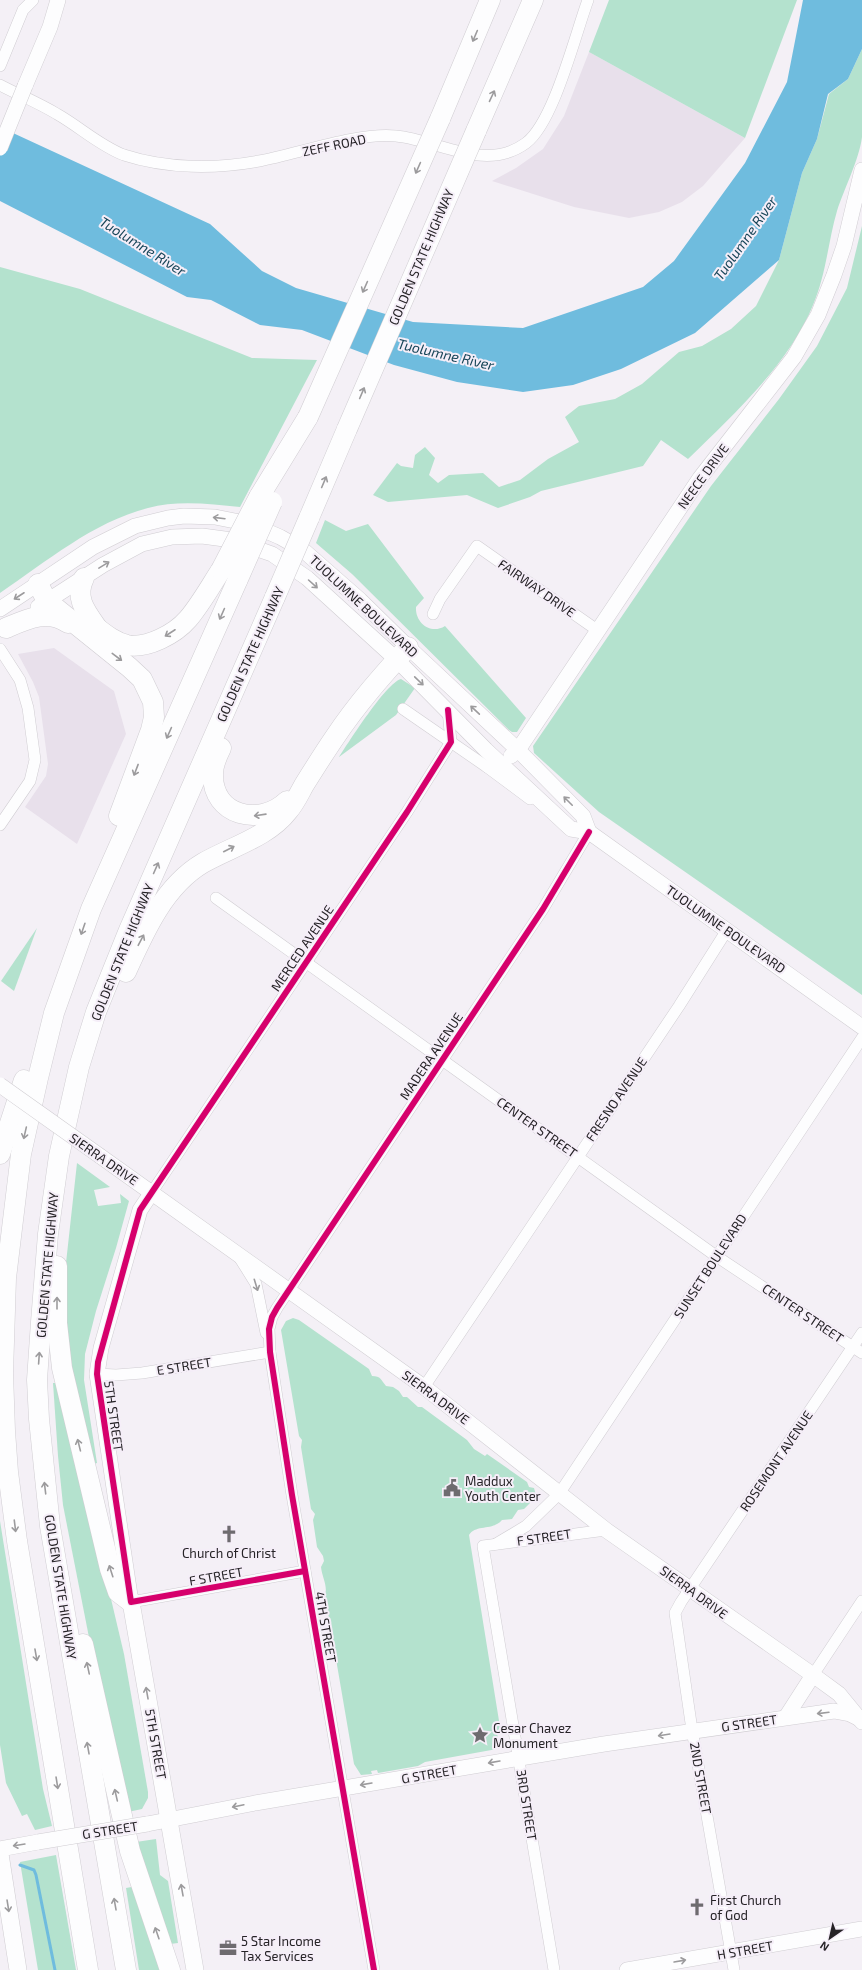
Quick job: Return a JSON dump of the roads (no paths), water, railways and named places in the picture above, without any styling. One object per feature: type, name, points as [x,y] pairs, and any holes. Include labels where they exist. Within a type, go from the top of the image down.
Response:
[{"type":"highway","points":[[91,908],[229,575],[308,417],[440,119],[490,0]]},
{"type":"highway","name":"GOLDEN STATE HIGHWAY","points":[[126,1970],[50,1526],[44,1477],[38,1380],[48,1234],[59,1156],[79,1067],[96,1012],[129,930],[275,597],[533,0]]},
{"type":"highway","points":[[3,630],[38,615],[53,616],[127,645],[148,643],[162,638],[187,621],[229,575]]},
{"type":"highway","points":[[84,578],[80,586],[79,594],[92,631]]},
{"type":"highway","points":[[0,1154],[26,1073],[54,1013],[91,908],[120,811],[151,730],[154,716],[153,702],[142,679],[92,631],[47,593]]},
{"type":"highway","points":[[275,597],[214,764],[213,775],[216,790],[221,799],[234,811],[249,816],[266,814],[284,805],[303,786]]},
{"type":"highway","points":[[67,1119],[118,990],[136,949],[164,901],[175,886],[193,870],[263,832],[278,822],[289,811],[303,786],[364,696],[402,653]]},
{"type":"highway","points":[[54,1013],[21,1154],[11,1219],[6,1278],[4,1373],[5,1431],[8,1472],[17,1541],[88,1970]]},
{"type":"highway","points":[[59,1156],[57,1323],[62,1368],[110,1569],[118,1592],[131,1602]]},
{"type":"highway","points":[[50,1526],[67,1570],[130,1851],[170,1970]]},
{"type":"main road","points":[[0,148],[50,27],[55,1]]},
{"type":"main road","name":"NEECE DRIVE","points":[[502,764],[518,750],[596,630],[700,478],[794,357],[815,321],[834,276],[844,246],[862,170]]},
{"type":"main road","name":"TUOLUMNE BOULEVARD","points":[[3,630],[47,593],[93,547],[135,526],[168,518],[184,516],[236,520],[280,536],[304,550],[360,600],[448,710],[486,750],[571,829],[589,832],[862,1027]]},
{"type":"main road","name":"TUOLUMNE BOULEVARD","points":[[0,609],[47,593],[84,578],[103,565],[142,544],[172,537],[214,537],[244,543],[272,554],[292,566],[402,653],[518,750],[583,816],[589,832]]},
{"type":"main road","name":"SIERRA DRIVE","points":[[0,1085],[424,1387],[606,1530],[839,1694],[861,1720]]},
{"type":"main road","name":"5TH STREET","points":[[152,1192],[140,1210],[101,1348],[97,1374],[131,1602],[195,1970]]},
{"type":"main road","points":[[786,1717],[813,1675]]},
{"type":"main road","name":"G STREET","points":[[0,1849],[170,1821],[255,1803],[342,1788],[692,1730],[834,1711],[850,1714],[861,1720]]},
{"type":"main road","points":[[0,1854],[18,1970]]},
{"type":"main road","name":"H STREET","points":[[627,1970],[862,1930]]},
{"type":"street","points":[[0,66],[24,10],[33,0]]},
{"type":"street","name":"ZEFF ROAD","points":[[0,85],[58,114],[106,146],[124,154],[164,164],[208,166],[234,165],[354,140],[384,136],[412,139],[475,156],[496,155],[517,148],[533,137],[540,129],[553,101],[588,0]]},
{"type":"street","name":"FAIRWAY DRIVE","points":[[434,614],[440,599],[477,546],[596,630]]},
{"type":"street","points":[[0,649],[20,680],[28,708],[35,760],[30,781],[0,825]]},
{"type":"street","name":"TUOLUMNE BOULEVARD","points":[[403,708],[561,820]]},
{"type":"street","points":[[448,710],[451,742]]},
{"type":"street","name":"MERCED AVENUE","points":[[152,1192],[407,812],[451,742]]},
{"type":"street","points":[[487,767],[502,764]]},
{"type":"street","name":"MADERA AVENUE","points":[[289,1291],[542,909],[589,832]]},
{"type":"street","name":"CENTER STREET","points":[[216,898],[716,1256],[857,1350]]},
{"type":"street","name":"FRESNO AVENUE","points":[[424,1387],[727,930]]},
{"type":"street","name":"SUNSET BOULEVARD","points":[[559,1494],[862,1038]]},
{"type":"street","name":"4TH STREET","points":[[235,1252],[256,1284],[269,1347],[305,1571],[374,1970]]},
{"type":"street","name":"4TH STREET","points":[[269,1347],[269,1329],[272,1317],[289,1291]]},
{"type":"street","name":"ROSEMONT AVENUE","points":[[690,1589],[857,1350],[862,1333]]},
{"type":"street","name":"E STREET","points":[[97,1374],[116,1375],[142,1373],[269,1347]]},
{"type":"street","points":[[496,1544],[526,1526],[559,1494]]},
{"type":"street","name":"F STREET","points":[[483,1546],[606,1530]]},
{"type":"street","name":"3RD STREET","points":[[483,1546],[554,1970]]},
{"type":"street","name":"F STREET","points":[[131,1602],[305,1571]]},
{"type":"street","name":"2ND STREET","points":[[690,1589],[675,1612],[692,1730],[734,1970]]},
{"type":"street","points":[[813,1675],[862,1601]]},
{"type":"water","name":"Tuolumne River","points":[[803,0],[862,0],[862,49],[848,79],[828,94],[817,139],[802,173],[779,260],[695,333],[621,369],[573,385],[523,392],[457,382],[394,365],[302,330],[260,325],[211,300],[187,297],[0,201],[0,127],[210,224],[262,271],[296,288],[413,322],[523,328],[643,287],[674,261],[745,163],[787,82]]},
{"type":"waterway","points":[[20,1865],[34,1870],[36,1875],[55,1970]]},
{"type":"place","name":"Maddux Youth Center","points":[[452,1488]]},
{"type":"place","name":"Church of Christ","points":[[229,1534]]},
{"type":"place","name":"Cesar Chavez Monument","points":[[480,1735]]},
{"type":"place","name":"First Church of God","points":[[697,1907]]},
{"type":"place","name":"5 Star Income Tax Services","points":[[228,1948]]}]
